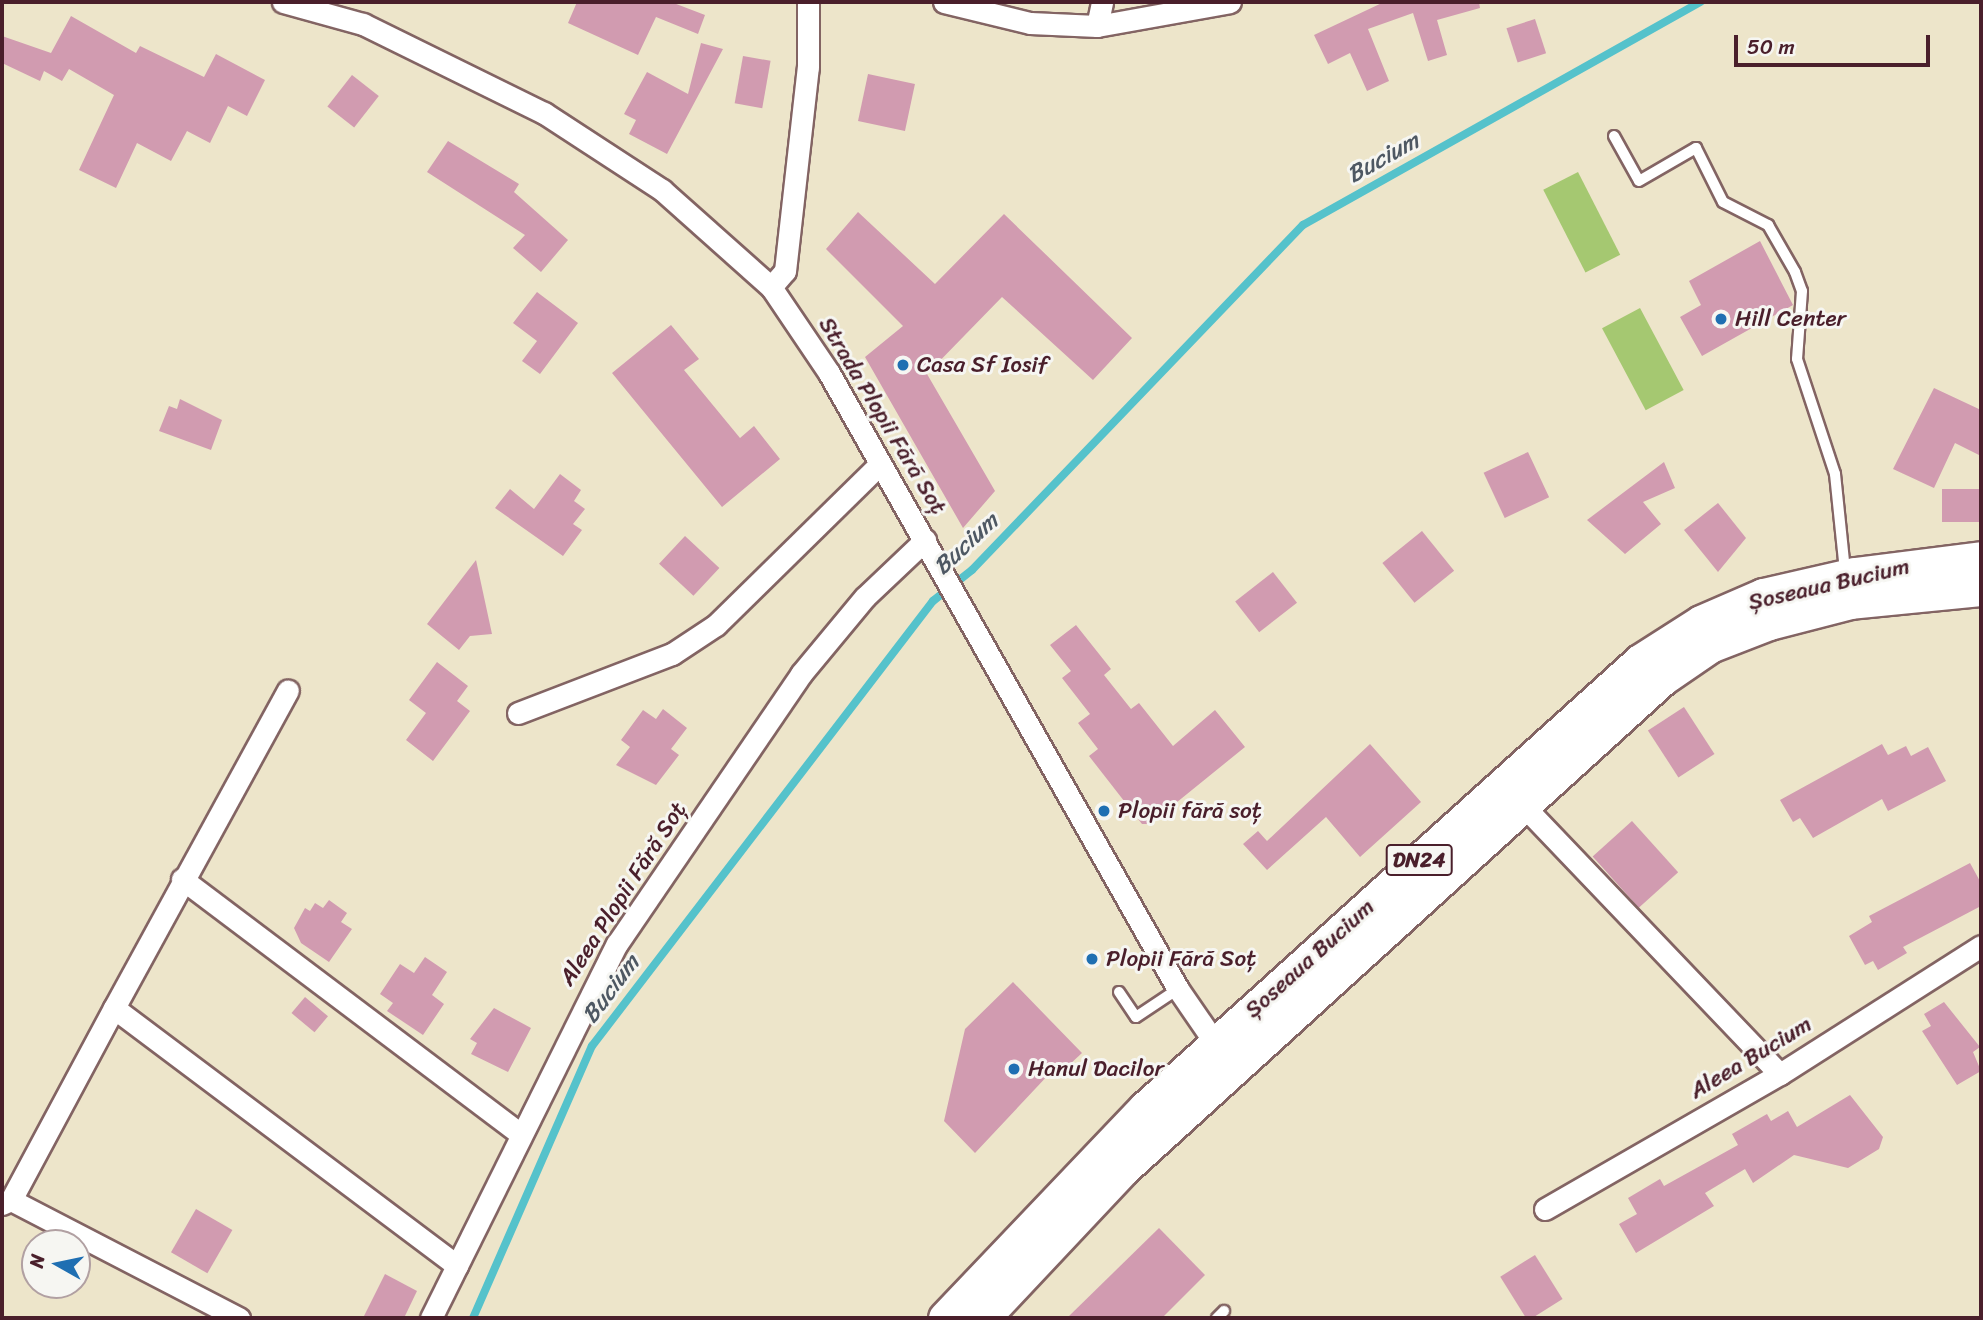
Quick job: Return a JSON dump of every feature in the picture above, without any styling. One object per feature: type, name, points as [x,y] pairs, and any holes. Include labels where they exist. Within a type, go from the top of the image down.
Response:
[{"type":"main road","name":"Șoseaua Bucium","points":[[1848,589],[1981,558]]},
{"type":"main road","name":"Șoseaua Bucium","points":[[983,1318],[1124,1168],[1224,1056],[1512,793],[1640,661],[1701,622],[1763,595],[1848,589],[1981,589]]},
{"type":"main road","name":"Șoseaua Bucium","points":[[945,1318],[1145,1108],[1224,1056]]},
{"type":"street","name":"Strada Plopii Fără Soț","points":[[283,2],[363,24],[544,113],[662,190],[771,287],[943,571],[1178,989],[1224,1056]]},
{"type":"street","points":[[771,287],[785,271],[807,67],[808,2]]},
{"type":"street","points":[[944,2],[1030,23],[1097,26],[1230,2]]},
{"type":"street","points":[[1097,26],[1102,2]]},
{"type":"street","points":[[518,713],[672,654],[716,625],[880,464]]},
{"type":"street","name":"Aleea Plopii Fără Soț","points":[[431,1318],[520,1134],[617,944],[785,696],[865,597],[925,540]]},
{"type":"street","points":[[239,1318],[6,1202],[114,1008],[181,879],[288,690]]},
{"type":"street","points":[[1512,793],[1780,1073]]},
{"type":"street","points":[[181,879],[520,1134]]},
{"type":"street","name":"Aleea Bucium","points":[[1545,1209],[1780,1073],[1981,946]]},
{"type":"street","points":[[114,1008],[457,1266]]},
{"type":"lane","points":[[1614,136],[1639,181],[1696,148],[1723,202],[1768,225],[1796,272],[1802,291],[1797,359],[1835,474],[1848,589]]},
{"type":"lane","points":[[1119,992],[1136,1017],[1178,989]]},
{"type":"green space","points":[[1578,172],[1620,255],[1585,273],[1543,190]]},
{"type":"green space","points":[[1640,308],[1684,390],[1646,410],[1602,328]]},
{"type":"building","points":[[577,2],[671,2],[705,15],[698,34],[656,17],[638,55],[568,23]]},
{"type":"building","points":[[1384,2],[1479,2],[1480,8],[1437,20],[1447,55],[1428,61],[1413,13],[1368,29],[1389,81],[1367,91],[1350,53],[1328,64],[1314,35]]},
{"type":"building","points":[[71,16],[136,53],[140,46],[204,77],[216,54],[265,80],[247,116],[228,106],[210,143],[187,131],[171,161],[137,143],[116,188],[79,170],[114,95],[69,69],[62,81],[44,71],[40,81],[2,63],[2,36],[51,53]]},
{"type":"building","points":[[1535,19],[1546,53],[1518,63],[1506,28]]},
{"type":"building","points":[[701,43],[723,49],[667,154],[629,134],[636,120],[624,114],[647,72],[688,94]]},
{"type":"building","points":[[743,56],[771,61],[762,108],[735,103]]},
{"type":"building","points":[[868,74],[915,84],[905,131],[858,121]]},
{"type":"building","points":[[352,75],[379,96],[354,127],[327,107]]},
{"type":"building","points":[[448,141],[519,184],[514,192],[568,240],[541,272],[513,248],[525,235],[427,172]]},
{"type":"building","name":"Casa Sf Iosif","points":[[858,212],[935,284],[1004,214],[1132,338],[1093,380],[1002,297],[927,374],[995,491],[963,528],[865,357],[903,326],[826,249]]},
{"type":"building","points":[[1760,241],[1793,305],[1702,356],[1680,317],[1701,305],[1689,281]]},
{"type":"building","points":[[537,292],[578,323],[540,374],[522,361],[537,341],[513,323]]},
{"type":"building","points":[[671,325],[699,359],[684,370],[740,438],[754,426],[780,459],[722,507],[612,373]]},
{"type":"building","points":[[1934,388],[1981,410],[1981,456],[1955,443],[1934,488],[1893,469]]},
{"type":"building","points":[[180,399],[222,420],[211,450],[159,431],[169,406],[177,409]]},
{"type":"building","points":[[1528,452],[1549,497],[1505,518],[1484,473]]},
{"type":"building","points":[[1664,462],[1675,488],[1643,502],[1661,524],[1625,554],[1587,520]]},
{"type":"building","points":[[560,474],[581,490],[574,501],[585,509],[573,524],[582,530],[563,556],[495,508],[510,489],[534,509]]},
{"type":"building","points":[[1942,489],[1981,489],[1981,522],[1942,522]]},
{"type":"building","points":[[1718,503],[1746,538],[1718,572],[1684,530]]},
{"type":"building","points":[[1422,531],[1454,571],[1414,603],[1382,563]]},
{"type":"building","points":[[685,536],[719,568],[693,596],[659,564]]},
{"type":"building","points":[[476,560],[492,634],[470,636],[459,650],[427,624]]},
{"type":"building","points":[[1273,572],[1297,603],[1259,632],[1235,602]]},
{"type":"building","points":[[1076,625],[1111,669],[1104,675],[1131,709],[1139,703],[1173,746],[1215,710],[1245,747],[1150,824],[1142,824],[1089,756],[1098,749],[1078,723],[1090,714],[1062,678],[1071,671],[1050,645]]},
{"type":"building","points":[[437,662],[468,686],[457,701],[470,711],[433,761],[406,740],[426,713],[409,700]]},
{"type":"building","points":[[1684,707],[1714,754],[1678,777],[1648,730]]},
{"type":"building","points":[[663,709],[687,728],[671,749],[679,755],[656,785],[616,765],[630,747],[621,740],[643,710],[656,719]]},
{"type":"building","points":[[1370,744],[1421,802],[1360,857],[1326,817],[1267,870],[1243,844],[1258,831],[1267,841]]},
{"type":"building","points":[[1882,744],[1888,755],[1906,746],[1911,756],[1928,747],[1946,781],[1888,811],[1882,799],[1813,838],[1800,818],[1793,822],[1780,800]]},
{"type":"building","points":[[1632,821],[1678,872],[1639,908],[1593,856]]},
{"type":"building","points":[[1970,863],[1981,883],[1981,906],[1903,947],[1907,953],[1878,970],[1873,961],[1865,965],[1849,936],[1872,922],[1869,916]]},
{"type":"building","points":[[329,900],[347,913],[341,922],[352,929],[329,962],[301,943],[294,928],[305,908],[310,911],[315,903],[323,908]]},
{"type":"building","points":[[425,957],[447,972],[432,995],[444,1004],[423,1035],[387,1011],[393,1003],[380,994],[400,964],[414,973]]},
{"type":"building","points":[[1013,982],[1082,1053],[1056,1077],[1051,1072],[975,1153],[944,1121],[965,1029]]},
{"type":"building","points":[[305,997],[328,1016],[314,1032],[292,1013]]},
{"type":"building","points":[[1944,1002],[1980,1047],[1973,1052],[1981,1071],[1957,1085],[1922,1031],[1931,1026],[1924,1014]]},
{"type":"building","points":[[494,1008],[531,1028],[508,1072],[471,1054],[477,1043],[470,1039]]},
{"type":"building","points":[[1850,1095],[1883,1137],[1879,1149],[1848,1168],[1794,1155],[1753,1183],[1745,1169],[1705,1193],[1714,1206],[1636,1253],[1619,1224],[1637,1214],[1628,1198],[1660,1179],[1664,1186],[1738,1145],[1732,1134],[1767,1114],[1771,1121],[1788,1111],[1797,1127]]},
{"type":"building","points":[[196,1209],[232,1230],[207,1273],[171,1252]]},
{"type":"building","points":[[1159,1228],[1205,1275],[1162,1318],[1067,1318]]},
{"type":"building","points":[[1535,1255],[1563,1299],[1532,1318],[1526,1318],[1500,1277]]},
{"type":"building","points":[[385,1274],[417,1291],[404,1318],[363,1318]]},
{"type":"waterway","name":"Bucium","points":[[473,1318],[592,1046],[933,601],[972,570],[1303,225],[1701,2]]},
{"type":"place","name":"Hill Center","points":[[1721,319]]},
{"type":"place","name":"Casa Sf Iosif","points":[[903,365]]},
{"type":"place","name":"Plopii fără soț","points":[[1104,811]]},
{"type":"place","name":"Plopii Fără Soț","points":[[1092,959]]},
{"type":"place","name":"Hanul Dacilor","points":[[1014,1069]]}]
